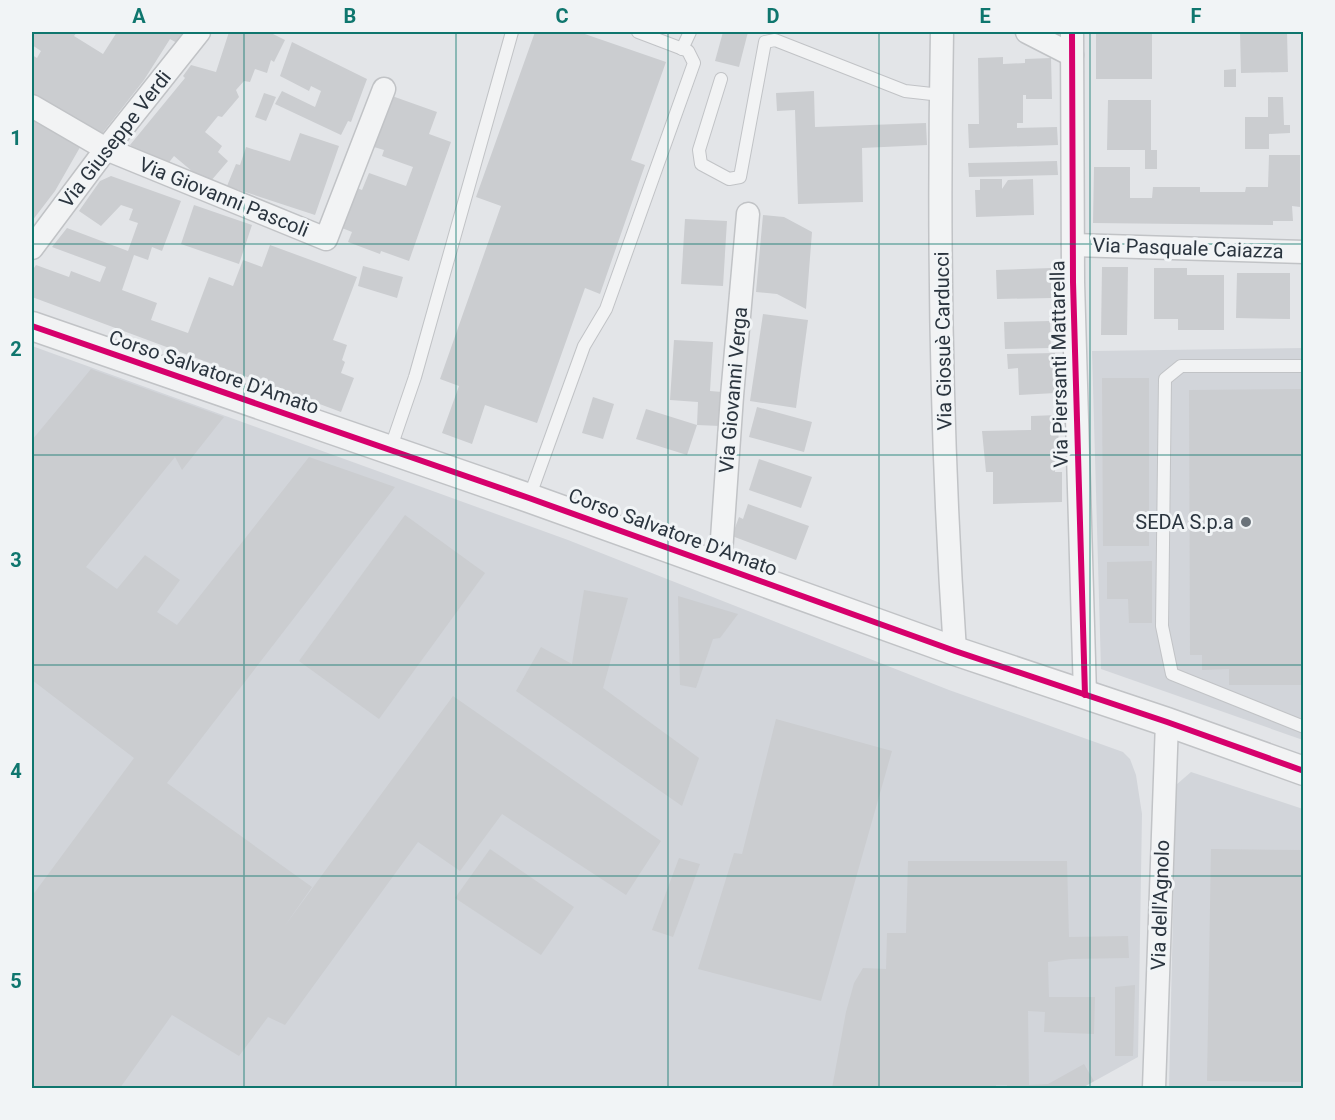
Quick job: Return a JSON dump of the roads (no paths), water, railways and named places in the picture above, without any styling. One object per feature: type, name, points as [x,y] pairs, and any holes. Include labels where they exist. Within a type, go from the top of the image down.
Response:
[{"type":"street","name":"Via Giuseppe Verdi","points":[[32,248],[106,149],[199,32]]},
{"type":"street","name":"Via Giosuè Carducci","points":[[942,32],[942,351],[955,651]]},
{"type":"street","points":[[1027,32],[1072,55]]},
{"type":"street","name":"Via Piersanti Mattarella","points":[[1072,32],[1072,245],[1085,695]]},
{"type":"street","name":"Via Giovanni Pascoli","points":[[106,149],[326,239],[384,89]]},
{"type":"street","points":[[32,106],[106,149]]},
{"type":"street","name":"Via Giovanni Verga","points":[[720,567],[748,214]]},
{"type":"street","name":"Via Pasquale Caiazza","points":[[1072,245],[1304,252]]},
{"type":"street","name":"Corso Salvatore D'Amato","points":[[32,326],[530,498],[955,651],[1304,771]]},
{"type":"street","name":"Via dell'Agnolo","points":[[1154,1089],[1167,722]]},
{"type":"lane","points":[[390,450],[415,377],[512,32]]},
{"type":"lane","points":[[530,498],[584,346],[606,309],[694,63],[688,51],[638,32]]},
{"type":"lane","points":[[682,49],[690,32]]},
{"type":"lane","points":[[721,79],[699,150],[701,164],[729,179],[740,177],[765,42],[775,39],[905,91],[941,95]]},
{"type":"lane","points":[[1304,366],[1181,366],[1165,379],[1162,626],[1172,674],[1304,727]]},
{"type":"place","name":"SEDA S.p.a","points":[[1246,522]]}]
